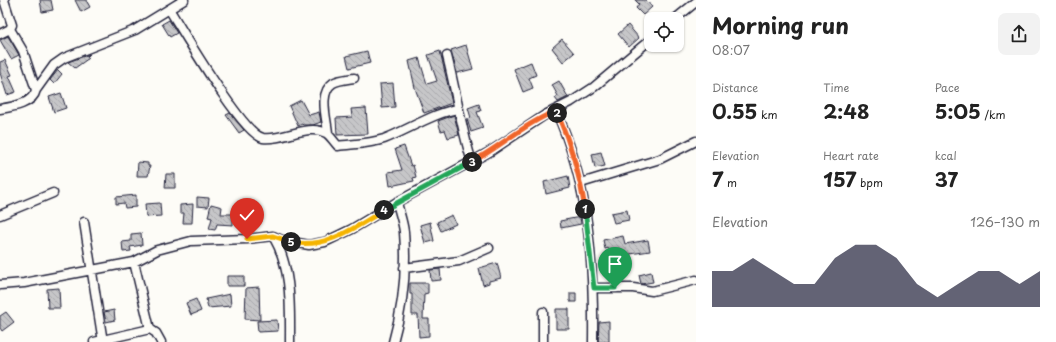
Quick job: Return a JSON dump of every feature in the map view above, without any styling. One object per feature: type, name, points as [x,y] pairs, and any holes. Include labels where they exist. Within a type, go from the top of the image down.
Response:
[{"type":"street","points":[[0,34],[10,29],[12,25],[12,21],[4,0]]},
{"type":"street","points":[[0,109],[20,105],[32,98],[54,65],[64,58],[135,30],[184,0]]},
{"type":"street","points":[[684,12],[696,2]]},
{"type":"street","points":[[169,9],[201,62],[252,131],[262,138],[274,138],[310,130],[320,130],[328,133]]},
{"type":"street","points":[[10,29],[23,51],[36,90]]},
{"type":"street","points":[[0,284],[24,283],[134,262],[157,250],[190,241],[247,239],[273,236],[282,240],[309,245],[325,242],[352,229],[397,202],[472,162],[545,115],[556,111],[594,87],[644,44]]},
{"type":"street","points":[[447,56],[460,109],[463,134],[472,162]]},
{"type":"street","points":[[354,78],[333,83],[325,92],[324,106],[328,133],[338,146],[384,139],[442,114],[460,109]]},
{"type":"street","points":[[556,111],[565,130],[581,183],[594,288],[593,342]]},
{"type":"street","points":[[581,183],[660,159],[696,141]]},
{"type":"street","points":[[0,215],[53,193]]},
{"type":"street","points":[[393,342],[402,312],[404,268],[404,231],[397,202]]},
{"type":"street","points":[[84,222],[90,270],[103,340]]},
{"type":"street","points":[[273,236],[281,250],[285,263],[289,293],[290,342]]},
{"type":"street","points":[[404,268],[459,261],[489,248]]},
{"type":"street","points":[[134,262],[150,329],[156,333],[161,342]]},
{"type":"street","points":[[594,288],[633,288],[652,291],[696,280]]},
{"type":"street","points":[[544,312],[544,342]]},
{"type":"street","points":[[94,342],[150,329]]},
{"type":"building","points":[[40,0],[51,0],[53,10],[42,12]]},
{"type":"building","points":[[75,0],[86,0],[90,7],[81,12]]},
{"type":"building","points":[[635,0],[646,0],[652,7],[646,12],[644,12],[643,15],[636,8],[639,4]]},
{"type":"building","points":[[169,20],[177,33],[170,37],[162,24]]},
{"type":"building","points":[[628,25],[639,38],[629,47],[618,34]]},
{"type":"building","points":[[8,36],[19,55],[11,59],[0,40]]},
{"type":"building","points":[[562,39],[574,53],[563,62],[552,48]]},
{"type":"building","points":[[466,45],[473,69],[457,73],[451,50]]},
{"type":"building","points":[[367,51],[370,63],[349,68],[346,56]]},
{"type":"building","points":[[440,51],[452,103],[424,113],[415,88],[409,61],[419,58],[427,84],[437,81],[428,55]]},
{"type":"building","points":[[90,54],[87,57],[89,58],[75,68],[68,62]]},
{"type":"building","points":[[5,60],[12,75],[9,76],[16,92],[7,95],[0,73],[0,62]]},
{"type":"building","points":[[531,62],[536,75],[529,78],[533,88],[523,92],[514,69]]},
{"type":"building","points":[[58,70],[62,74],[54,84],[50,80]]},
{"type":"building","points":[[559,81],[568,97],[558,102],[555,98],[558,96],[552,85]]},
{"type":"building","points":[[393,83],[395,107],[382,108],[380,84]]},
{"type":"building","points":[[61,93],[66,108],[54,112],[49,97]]},
{"type":"building","points":[[301,100],[309,115],[319,112],[321,122],[313,125],[302,124],[298,126],[289,106]]},
{"type":"building","points":[[479,104],[481,111],[477,112],[483,128],[471,132],[467,119],[471,118],[468,108]]},
{"type":"building","points":[[366,108],[368,134],[337,135],[336,118],[352,117],[351,109]]},
{"type":"building","points":[[230,113],[244,130],[239,133],[226,115]]},
{"type":"building","points":[[454,115],[459,135],[448,138],[445,130],[441,131],[438,121]]},
{"type":"building","points":[[404,146],[411,166],[413,165],[416,177],[413,178],[414,181],[390,186],[388,172],[402,170],[395,149]]},
{"type":"building","points":[[601,152],[605,166],[595,168],[592,154]]},
{"type":"building","points":[[138,162],[148,163],[148,166],[150,166],[148,176],[137,176]]},
{"type":"building","points":[[166,174],[175,174],[175,188],[165,188]]},
{"type":"building","points":[[568,176],[570,188],[546,194],[544,182]]},
{"type":"building","points":[[136,195],[136,207],[125,208],[124,203],[116,204],[116,197]]},
{"type":"building","points":[[197,197],[209,198],[208,207],[197,206]]},
{"type":"building","points":[[160,203],[161,216],[146,217],[145,204]]},
{"type":"building","points":[[193,204],[192,223],[183,223],[184,213],[180,213],[180,205]]},
{"type":"building","points":[[211,204],[222,207],[221,214],[233,214],[233,225],[217,224],[215,230],[209,229],[212,218],[208,217]]},
{"type":"building","points":[[627,210],[629,220],[614,223],[611,213]]},
{"type":"building","points":[[452,215],[456,224],[441,231],[437,222]]},
{"type":"building","points":[[580,217],[581,224],[561,228],[560,221]]},
{"type":"building","points":[[430,222],[434,241],[425,243],[420,225]]},
{"type":"building","points":[[141,233],[142,245],[130,247],[131,251],[123,252],[122,242],[131,241],[131,234]]},
{"type":"building","points":[[623,236],[625,244],[648,240],[650,251],[630,254],[631,257],[620,258],[621,267],[611,268],[609,248],[605,249],[603,240]]},
{"type":"building","points":[[497,263],[501,278],[489,281],[489,283],[483,285],[479,268]]},
{"type":"building","points":[[440,269],[441,280],[431,281],[430,270]]},
{"type":"building","points":[[651,272],[653,282],[641,284],[639,275]]},
{"type":"building","points":[[227,276],[244,276],[244,286],[227,286]]},
{"type":"building","points":[[410,283],[428,283],[428,293],[424,294],[423,319],[429,319],[429,336],[419,337],[418,315],[412,315],[412,294],[410,294]]},
{"type":"building","points":[[259,287],[260,320],[245,319],[246,288]]},
{"type":"building","points":[[59,288],[60,308],[48,308],[47,289]]},
{"type":"building","points":[[570,293],[576,293],[576,302],[570,302]]},
{"type":"building","points":[[230,294],[231,306],[208,308],[206,299]]},
{"type":"building","points":[[196,299],[201,311],[191,315],[186,303]]},
{"type":"building","points":[[556,309],[569,309],[569,329],[556,329]]},
{"type":"building","points":[[114,310],[115,320],[106,322],[104,312]]},
{"type":"building","points":[[6,312],[14,322],[2,331],[0,328],[0,316]]},
{"type":"building","points":[[277,320],[278,331],[258,332],[257,321]]},
{"type":"building","points":[[609,321],[609,342],[598,342],[599,322]]},
{"type":"route","points":[[247,239],[261,236],[273,236],[282,240],[309,245],[325,242],[352,229],[397,202],[491,151],[545,115],[556,111],[565,130],[580,177],[587,222],[594,288],[615,288]]}]
